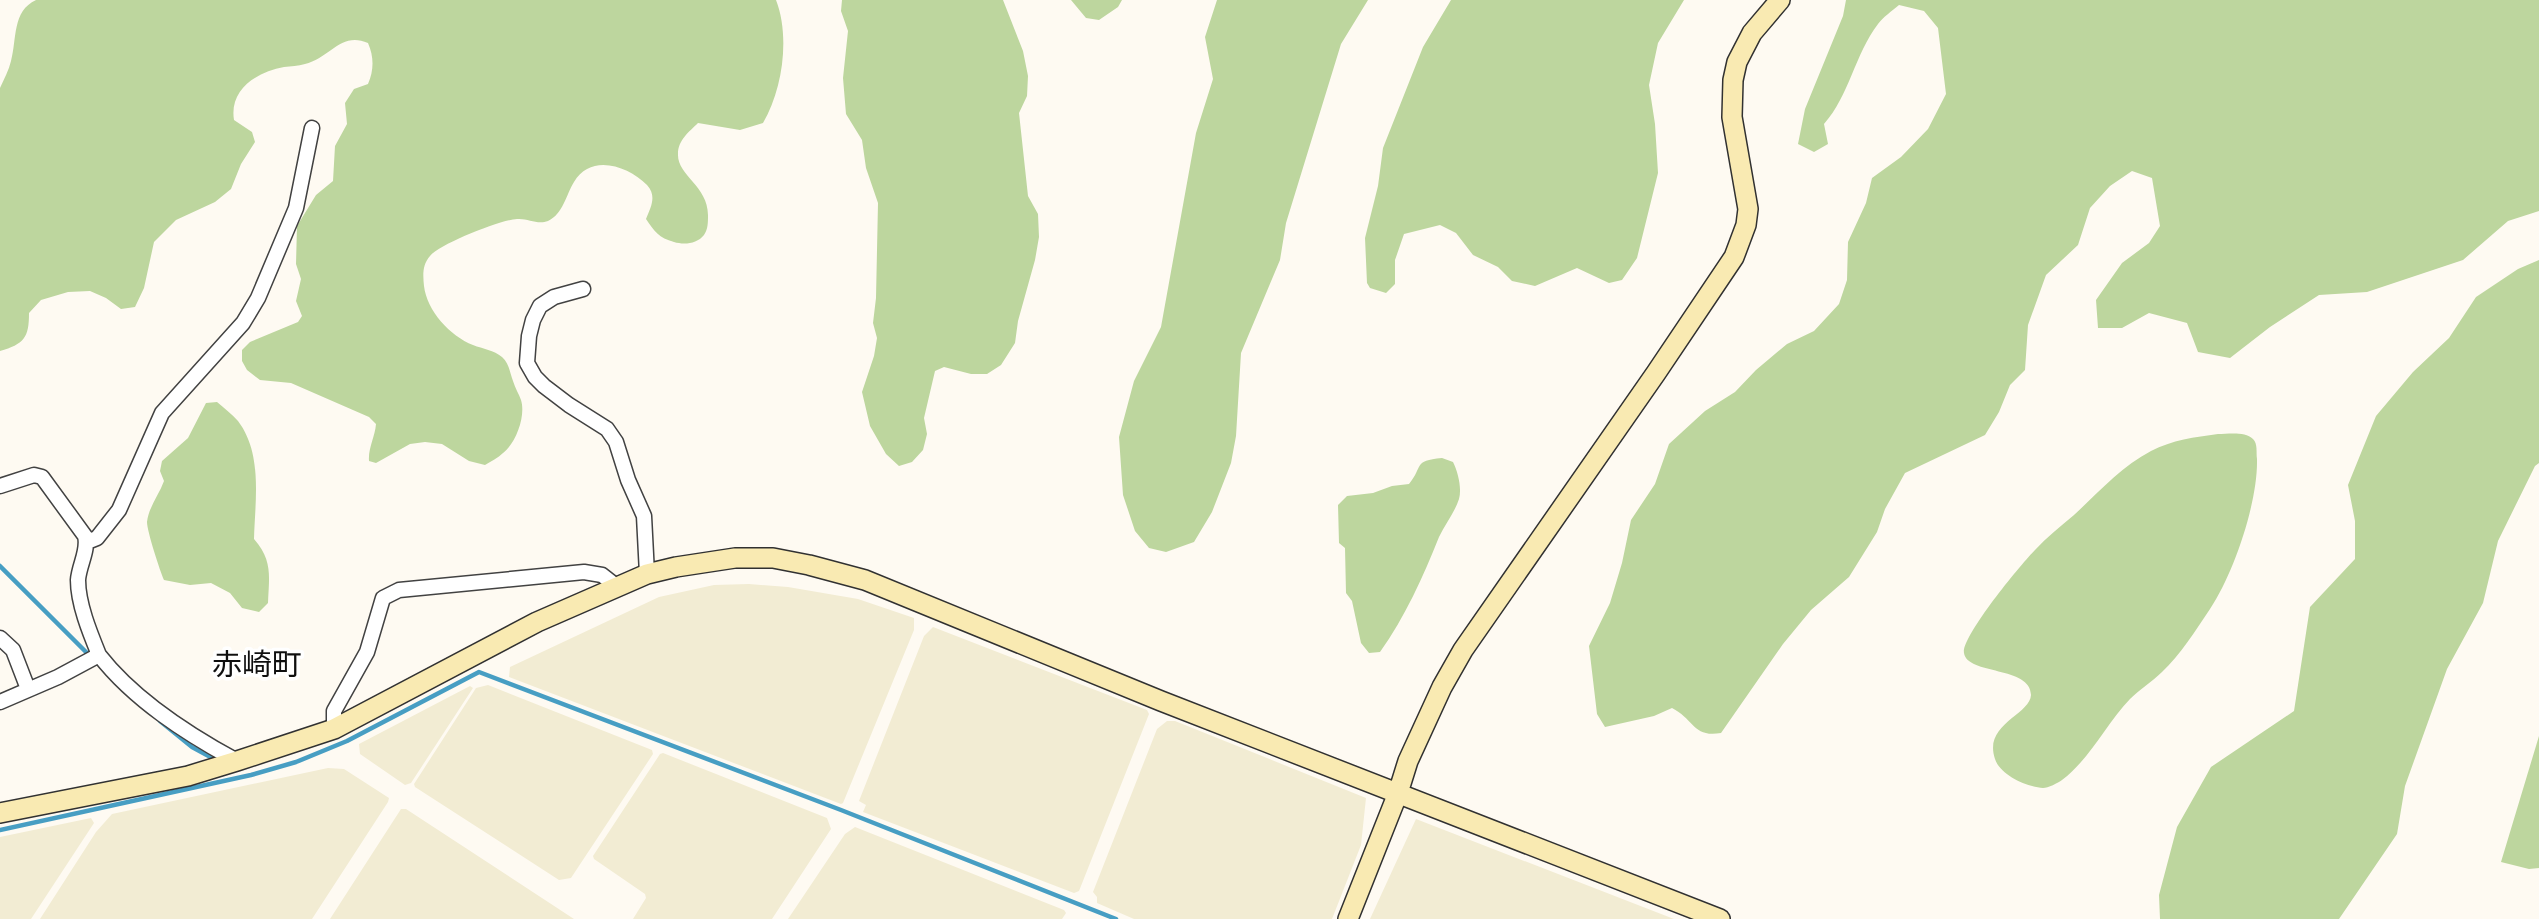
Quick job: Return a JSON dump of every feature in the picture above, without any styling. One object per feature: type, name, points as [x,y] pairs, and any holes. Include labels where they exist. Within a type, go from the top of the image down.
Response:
[{"type":"street","points":[[1348,919],[1424,723],[1463,650],[1734,257],[1746,225],[1748,209],[1732,117],[1733,80],[1737,62],[1747,40],[1780,0]]},
{"type":"street","points":[[87,542],[97,538],[119,510],[162,413],[243,323],[258,298],[296,208],[313,128]]},
{"type":"street","points":[[583,289],[554,297],[540,306],[529,336],[527,363],[544,386],[607,429],[616,442],[628,480],[644,516],[647,574]]},
{"type":"street","points":[[0,486],[34,475],[46,479],[87,542],[79,569],[79,589],[92,659],[132,688],[178,728],[237,761]]},
{"type":"street","points":[[0,813],[188,776],[237,761],[334,729],[537,622],[647,574],[735,558],[773,558],[865,580],[1161,701],[1720,919]]},
{"type":"street","points":[[334,729],[334,711],[367,652],[383,598],[399,590],[584,572],[602,575],[616,586]]},
{"type":"street","points":[[0,638],[13,650],[28,690]]},
{"type":"street","points":[[0,702],[92,659]]},
{"type":"shaded area","points":[[714,585],[788,587],[858,599],[914,618],[914,630],[841,804],[509,677],[510,667],[659,597]]},
{"type":"shaded area","points":[[933,627],[1147,710],[1149,714],[1079,891],[1074,893],[863,812],[866,805],[859,801],[924,636]]},
{"type":"shaded area","points":[[488,685],[652,750],[653,754],[571,878],[559,880],[415,787],[414,784],[476,688]]},
{"type":"shaded area","points":[[470,686],[473,688],[411,783],[405,785],[360,754],[359,744]]},
{"type":"shaded area","points":[[1167,721],[1175,721],[1366,798],[1361,845],[1332,919],[1134,919],[1097,903],[1093,892],[1157,729]]},
{"type":"shaded area","points":[[663,753],[827,818],[831,829],[772,919],[633,919],[646,898],[645,894],[593,856]]},
{"type":"shaded area","points":[[328,768],[344,769],[389,798],[312,919],[40,919],[96,832],[112,814]]},
{"type":"shaded area","points":[[401,809],[406,809],[574,919],[330,919]]},
{"type":"shaded area","points":[[91,818],[94,823],[31,919],[0,919],[0,837]]},
{"type":"shaded area","points":[[1416,819],[1674,919],[1370,919]]},
{"type":"shaded area","points":[[855,827],[1066,913],[1062,919],[788,919],[845,834]]},
{"type":"green space","points":[[36,0],[776,0],[783,30],[782,62],[780,79],[763,123],[740,130],[698,123],[680,145],[678,154],[682,168],[707,205],[707,228],[698,240],[682,243],[661,236],[646,219],[652,197],[647,185],[630,172],[600,165],[581,173],[561,209],[548,221],[517,219],[498,224],[457,239],[430,256],[423,274],[430,304],[441,321],[456,336],[504,359],[521,400],[521,421],[508,449],[485,465],[469,461],[442,444],[425,442],[410,444],[376,463],[369,461],[376,424],[369,417],[291,383],[260,380],[247,370],[242,361],[242,350],[250,342],[298,322],[302,316],[296,301],[301,279],[296,264],[297,226],[316,195],[333,181],[335,146],[347,124],[345,103],[354,89],[368,84],[371,74],[372,58],[368,43],[350,40],[314,61],[274,69],[247,84],[236,99],[234,120],[252,132],[255,142],[241,164],[231,189],[215,202],[176,220],[154,242],[144,288],[135,307],[121,309],[90,291],[68,292],[41,300],[29,313],[24,339],[15,346],[0,351],[0,88],[13,53],[19,18],[28,5]]},
{"type":"green space","points":[[842,0],[1003,0],[1023,51],[1028,76],[1027,96],[1019,113],[1028,196],[1038,214],[1039,237],[1015,343],[1001,365],[987,374],[971,374],[944,367],[935,371],[924,418],[927,434],[923,450],[912,462],[899,466],[886,454],[870,426],[862,392],[877,338],[873,323],[878,203],[866,168],[862,140],[846,114],[843,78],[848,31],[841,11]]},
{"type":"green space","points":[[1071,0],[1122,0],[1118,7],[1099,20],[1086,18]]},
{"type":"green space","points":[[1217,0],[1368,0],[1341,44],[1286,223],[1280,260],[1241,353],[1236,436],[1231,463],[1212,512],[1194,542],[1166,552],[1149,548],[1135,531],[1123,495],[1119,437],[1134,381],[1161,327],[1196,133],[1213,79],[1205,37]]},
{"type":"green space","points":[[1451,0],[1684,0],[1658,43],[1649,85],[1658,173],[1637,258],[1622,280],[1609,283],[1577,268],[1535,286],[1512,281],[1498,267],[1473,255],[1456,233],[1440,225],[1404,234],[1395,260],[1395,284],[1386,293],[1370,288],[1367,283],[1365,238],[1378,186],[1383,148],[1423,47]]},
{"type":"green space","points":[[1846,0],[2539,0],[2539,211],[2508,221],[2463,260],[2367,292],[2319,295],[2270,327],[2230,358],[2198,352],[2187,323],[2149,313],[2122,328],[2098,328],[2096,300],[2122,263],[2149,243],[2160,226],[2152,178],[2132,171],[2110,186],[2090,208],[2078,245],[2046,275],[2028,325],[2025,370],[2010,385],[1999,412],[1985,435],[1905,473],[1885,509],[1877,532],[1849,577],[1811,610],[1783,644],[1721,733],[1712,734],[1699,730],[1672,708],[1654,716],[1605,727],[1597,714],[1589,646],[1610,603],[1631,520],[1655,484],[1669,444],[1705,411],[1735,392],[1787,344],[1814,331],[1839,304],[1847,280],[1848,242],[1866,203],[1872,178],[1901,157],[1928,129],[1946,94],[1938,28],[1924,11],[1899,5],[1880,21],[1870,36],[1840,101],[1824,124],[1828,144],[1814,152],[1798,144],[1805,109],[1843,16]]},
{"type":"green space","points":[[2539,260],[2539,463],[2535,466],[2498,541],[2483,603],[2447,669],[2405,786],[2397,834],[2339,919],[2160,919],[2159,895],[2177,827],[2211,767],[2294,711],[2310,607],[2355,559],[2355,521],[2348,485],[2376,416],[2413,372],[2449,338],[2476,297],[2518,269]]},
{"type":"green space","points":[[217,402],[231,413],[246,434],[254,463],[254,539],[264,554],[269,577],[268,603],[259,612],[242,608],[230,593],[211,583],[190,585],[164,580],[147,522],[164,481],[160,471],[162,461],[188,438],[206,403]]},
{"type":"green space","points":[[2218,434],[2250,436],[2256,443],[2257,459],[2249,516],[2236,557],[2219,594],[2175,658],[2130,699],[2072,772],[2045,788],[2015,779],[1998,765],[1993,747],[1995,737],[2029,702],[2031,695],[2028,686],[2021,679],[1968,660],[1964,653],[1972,632],[2035,550],[2120,472],[2159,447]]},
{"type":"green space","points":[[1442,458],[1453,462],[1459,480],[1459,499],[1398,625],[1380,652],[1369,653],[1361,643],[1352,601],[1346,593],[1345,548],[1339,543],[1338,505],[1347,496],[1409,484],[1422,463]]},
{"type":"green space","points":[[2539,736],[2539,868],[2529,869],[2501,862]]},
{"type":"waterway","points":[[0,566],[90,656]]},
{"type":"waterway","points":[[0,830],[251,775],[296,762],[347,741],[479,672],[841,810],[1116,919]]},
{"type":"waterway","points":[[160,721],[192,747],[216,760]]},
{"type":"district","name":"赤崎町","points":[[257,665]]}]
